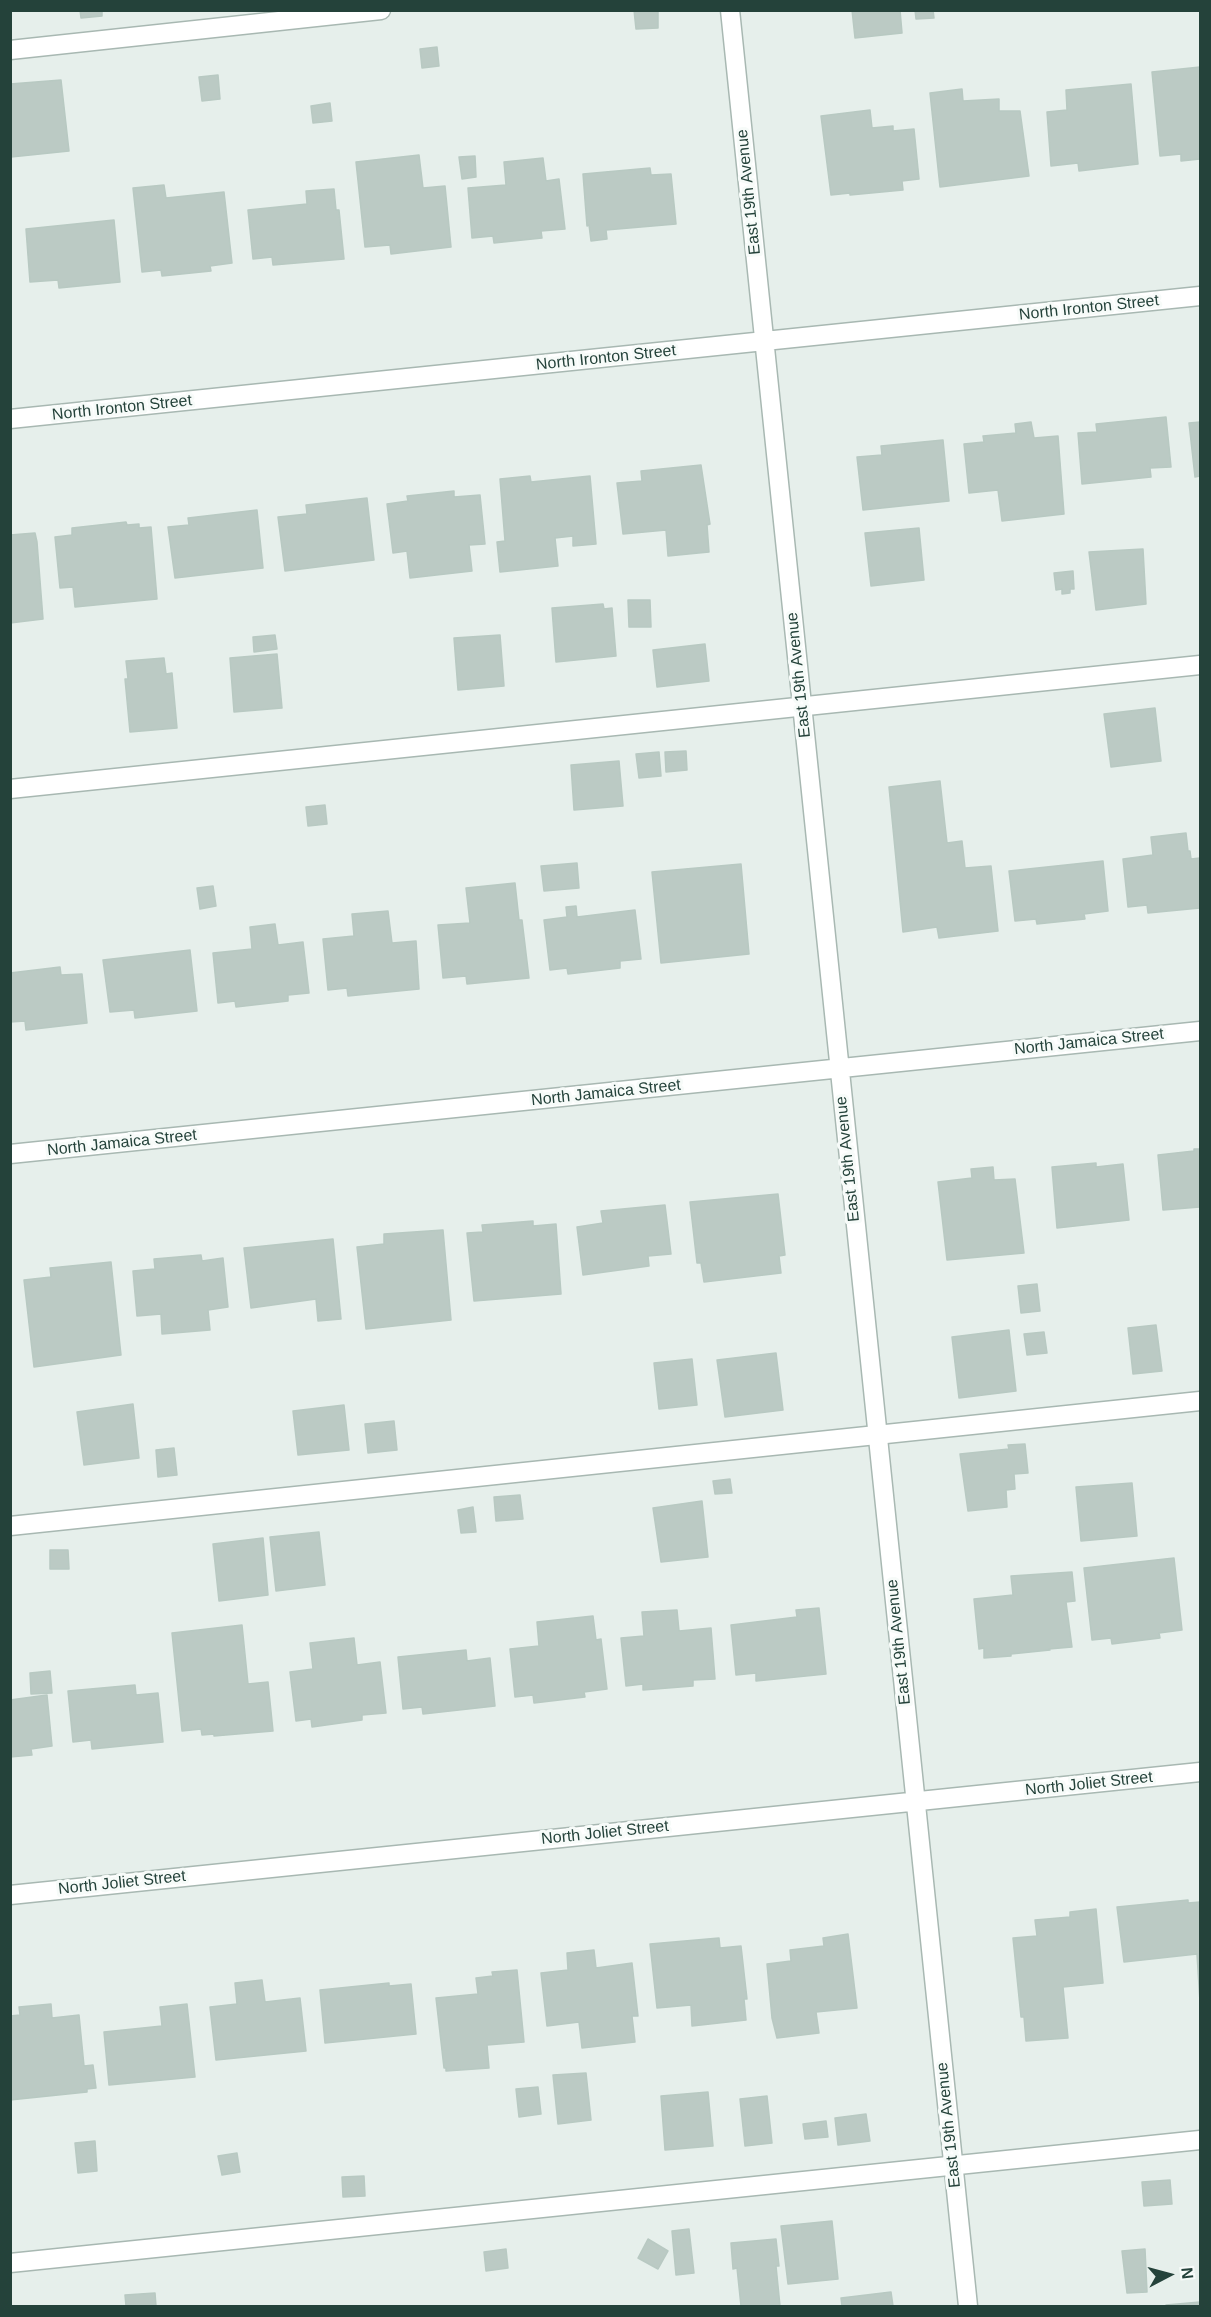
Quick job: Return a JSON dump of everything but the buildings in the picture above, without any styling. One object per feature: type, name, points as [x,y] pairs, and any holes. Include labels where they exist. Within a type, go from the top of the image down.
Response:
[{"type":"street","points":[[10,50],[381,10]]},
{"type":"street","name":"East 19th Avenue","points":[[730,10],[968,2307]]},
{"type":"street","name":"North Ironton Street","points":[[10,419],[1200,296]]},
{"type":"street","points":[[10,789],[1200,666]]},
{"type":"street","name":"North Jamaica Street","points":[[10,1154],[1200,1031]]},
{"type":"street","points":[[10,1526],[1200,1401]]},
{"type":"street","name":"North Joliet Street","points":[[10,1895],[1200,1772]]},
{"type":"street","points":[[10,2263],[1200,2140]]}]
